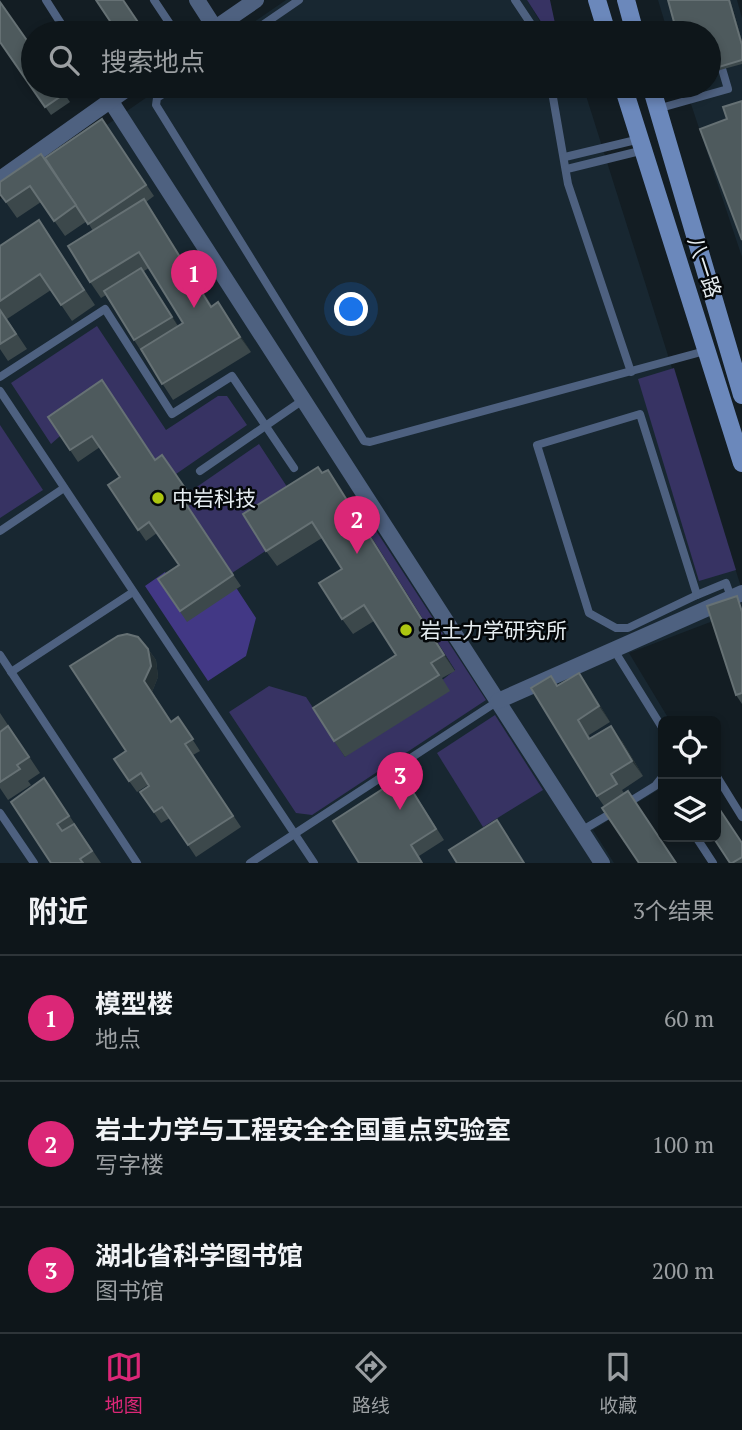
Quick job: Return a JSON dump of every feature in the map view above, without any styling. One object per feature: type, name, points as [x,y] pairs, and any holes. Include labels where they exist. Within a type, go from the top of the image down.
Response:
[{"type":"main road","points":[[597,0],[603,21]]},
{"type":"main road","points":[[626,0],[632,21]]},
{"type":"main road","name":"八一路","points":[[628,98],[742,463]]},
{"type":"main road","name":"八一路","points":[[654,98],[742,394]]},
{"type":"street","points":[[197,0],[207,21]]},
{"type":"street","points":[[226,21],[256,0]]},
{"type":"street","points":[[0,179],[113,98]]},
{"type":"street","points":[[110,100],[602,863]]},
{"type":"street","points":[[498,701],[737,595]]},
{"type":"lane","points":[[46,0],[59,21]]},
{"type":"lane","points":[[155,0],[168,21]]},
{"type":"lane","points":[[268,21],[299,0]]},
{"type":"lane","points":[[515,0],[529,21]]},
{"type":"lane","points":[[721,62],[728,89],[721,91]]},
{"type":"lane","points":[[157,98],[156,105],[364,441],[370,442],[707,350]]},
{"type":"lane","points":[[553,98],[569,184],[631,372]]},
{"type":"lane","points":[[657,109],[696,98]]},
{"type":"lane","points":[[566,169],[642,144]]},
{"type":"lane","points":[[565,157],[642,144]]},
{"type":"lane","points":[[0,377],[104,309],[172,414],[232,376],[294,468]]},
{"type":"lane","points":[[0,391],[314,863]]},
{"type":"lane","points":[[200,471],[303,400]]},
{"type":"lane","points":[[698,595],[640,414],[537,445],[589,613],[616,628],[628,628],[726,583],[737,595]]},
{"type":"lane","points":[[0,531],[64,488]]},
{"type":"lane","points":[[11,672],[133,592]]},
{"type":"lane","points":[[614,650],[658,721]]},
{"type":"lane","points":[[0,655],[137,863]]},
{"type":"lane","points":[[250,863],[498,701]]},
{"type":"lane","points":[[718,779],[742,817]]},
{"type":"lane","points":[[582,831],[658,784]]},
{"type":"lane","points":[[1,816],[34,863]]},
{"type":"lane","points":[[699,842],[713,863]]},
{"type":"shaded area","points":[[286,0],[527,0],[540,21],[255,21]]},
{"type":"shaded area","points":[[527,0],[550,0],[554,21],[541,21]]},
{"type":"shaded area","points":[[658,0],[737,0],[742,18],[742,257],[689,98],[721,98],[721,21],[664,21]]},
{"type":"shaded area","points":[[146,98],[587,98],[742,590],[742,610],[629,653],[667,716],[658,716],[658,790],[593,830],[614,863],[0,863],[0,199]]},
{"type":"shaded area","points":[[97,326],[166,430],[218,396],[227,396],[247,425],[176,474],[163,471],[110,392],[51,444],[11,383]]},
{"type":"shaded area","points":[[674,368],[736,570],[699,581],[638,379]]},
{"type":"shaded area","points":[[0,425],[43,490],[0,518]]},
{"type":"shaded area","points":[[259,444],[297,502],[267,550],[232,573],[187,507],[194,502],[188,493]]},
{"type":"shaded area","points":[[362,509],[486,700],[312,815],[296,813],[229,712],[269,686],[306,697],[345,757],[455,670],[356,513]]},
{"type":"shaded area","points":[[165,572],[174,585],[237,589],[256,618],[246,656],[208,681],[145,586]]},
{"type":"shaded area","points":[[495,715],[543,790],[483,827],[437,753]]},
{"type":"building","points":[[96,0],[123,0],[137,21],[110,21]]},
{"type":"building","points":[[668,0],[729,0],[742,45],[742,60],[721,66],[721,21],[674,21]]},
{"type":"building","points":[[0,2],[21,32],[21,72],[0,42]]},
{"type":"building","points":[[39,98],[58,98],[45,107]]},
{"type":"building","points":[[742,101],[742,240],[700,129],[727,119],[723,107]]},
{"type":"building","points":[[102,119],[146,185],[88,224],[45,158]]},
{"type":"building","points":[[41,154],[76,205],[54,221],[30,186],[6,202],[0,194],[0,182]]},
{"type":"building","points":[[144,199],[211,307],[218,302],[240,337],[162,384],[141,349],[183,323],[139,252],[90,282],[68,246]]},
{"type":"building","points":[[39,220],[84,290],[61,305],[40,274],[0,301],[0,246]]},
{"type":"building","points":[[141,268],[172,317],[134,340],[104,291]]},
{"type":"building","points":[[0,310],[16,334],[0,344]]},
{"type":"building","points":[[102,380],[155,460],[162,455],[187,491],[180,495],[233,575],[180,611],[158,579],[179,565],[149,522],[138,530],[108,485],[120,477],[92,436],[70,450],[48,417]]},
{"type":"building","points":[[318,467],[322,473],[328,470],[444,655],[431,663],[439,675],[334,741],[313,708],[396,655],[364,605],[342,619],[319,583],[342,569],[312,522],[266,551],[243,514]]},
{"type":"building","points":[[737,596],[742,612],[742,693],[736,695],[707,606]]},
{"type":"building","points":[[127,634],[138,637],[148,649],[151,666],[144,681],[171,722],[178,717],[193,739],[185,744],[233,816],[188,845],[162,807],[154,812],[140,792],[149,786],[141,773],[129,781],[114,759],[126,751],[70,666],[118,636]]},
{"type":"building","points":[[579,673],[599,706],[578,720],[589,739],[611,726],[632,761],[611,774],[617,784],[597,796],[531,688],[551,676],[557,686]]},
{"type":"building","points":[[8,726],[29,757],[17,765],[20,769],[0,782],[0,732]]},
{"type":"building","points":[[403,776],[436,829],[411,845],[422,863],[359,863],[333,821]]},
{"type":"building","points":[[44,778],[69,816],[57,824],[62,831],[74,824],[92,851],[80,859],[83,863],[51,863],[11,802]]},
{"type":"building","points":[[628,791],[658,836],[658,842],[662,842],[676,863],[639,863],[602,808]]},
{"type":"building","points":[[721,812],[742,843],[742,857],[730,863],[716,842],[721,842]]},
{"type":"building","points":[[497,820],[524,863],[457,863],[449,850]]},
{"type":"place","name":"模型楼","points":[[194,308]]},
{"type":"place","name":"中岩科技","points":[[158,498]]},
{"type":"place","name":"岩土力学与工程安全全国重点实验室","points":[[357,554]]},
{"type":"place","name":"岩土力学研究所","points":[[406,630]]},
{"type":"place","name":"湖北省科学图书馆","points":[[400,810]]}]
